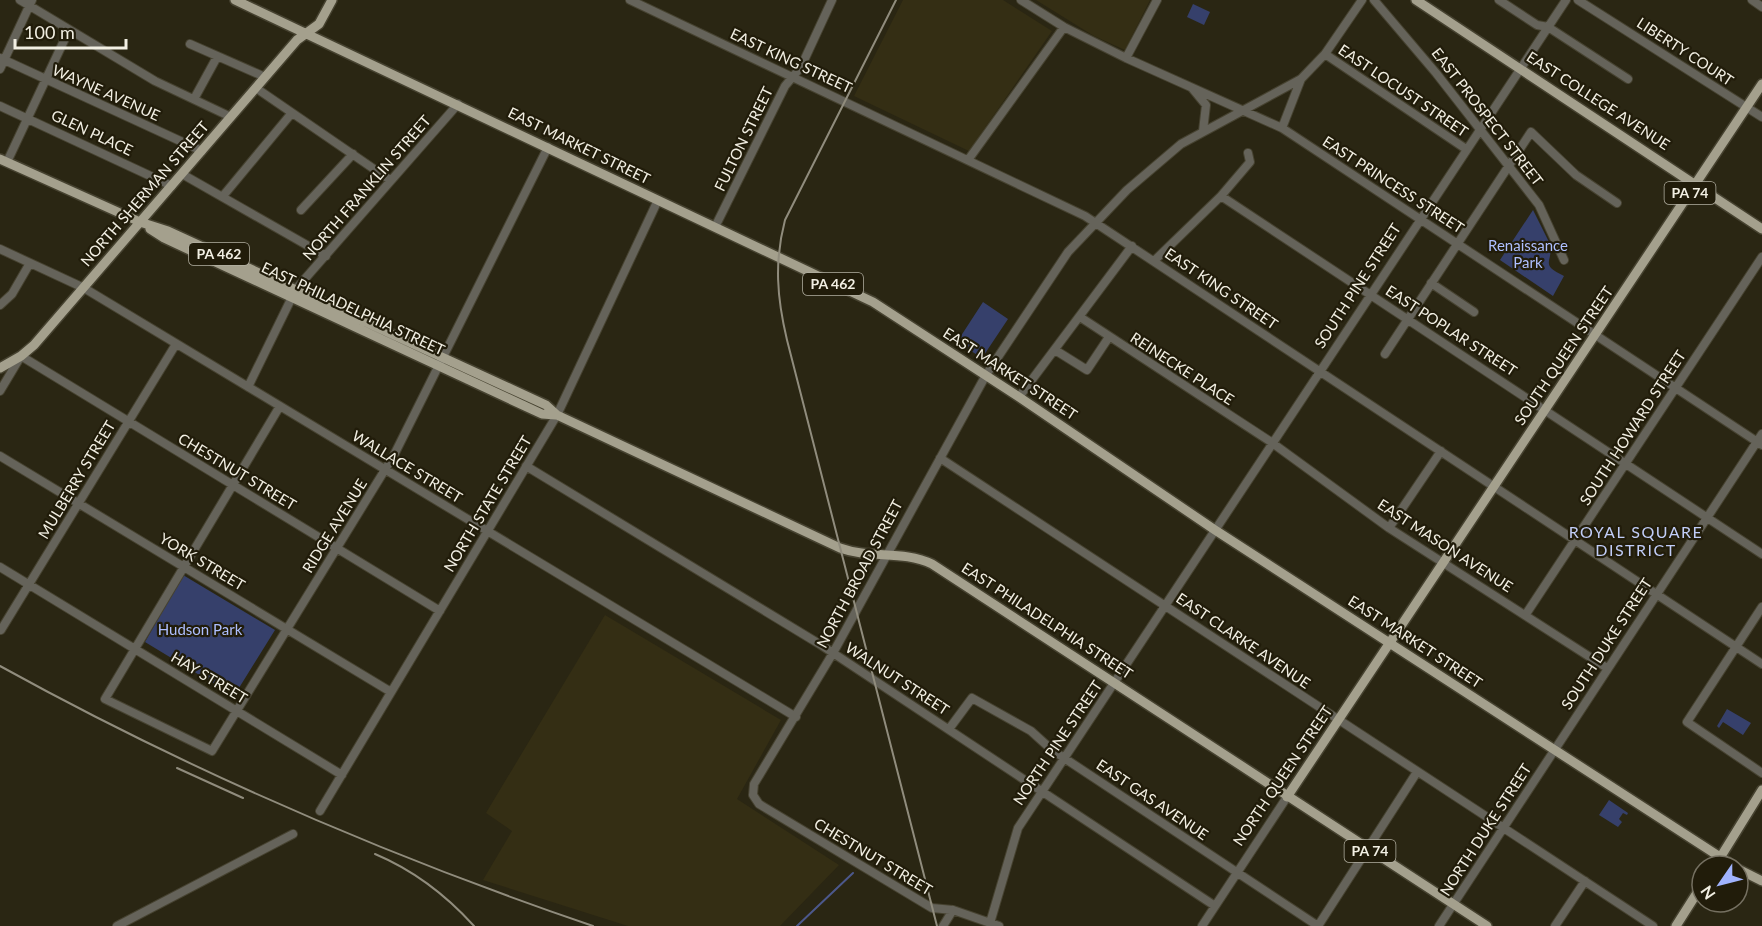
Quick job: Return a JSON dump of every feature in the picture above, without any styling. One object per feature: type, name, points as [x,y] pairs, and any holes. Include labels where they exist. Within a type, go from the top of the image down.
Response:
[{"type":"main road","name":"EAST MARKET STREET","points":[[235,0],[873,302],[986,375],[1215,530],[1715,854]]},
{"type":"main road","name":"NORTH SHERMAN STREET","points":[[0,368],[21,356],[84,288],[297,40],[319,24],[332,0]]},
{"type":"main road","name":"EAST COLLEGE AVENUE","points":[[1416,0],[1762,229]]},
{"type":"main road","name":"SOUTH QUEEN STREET","points":[[1389,643],[1596,337],[1762,84]]},
{"type":"main road","name":"EAST PHILADELPHIA STREET","points":[[3,160],[140,222],[164,238],[293,293],[442,362],[546,405],[557,415],[840,548],[870,555],[910,556],[932,564],[1487,926]]},
{"type":"main road","name":"NORTH QUEEN STREET","points":[[1287,797],[1389,643]]},
{"type":"main road","points":[[1722,854],[1762,790]]},
{"type":"main road","points":[[1676,926],[1690,904]]},
{"type":"street","points":[[20,0],[31,3],[69,30],[155,81],[231,117]]},
{"type":"street","name":"EAST KING STREET","points":[[630,0],[643,3],[1095,222],[1762,664]]},
{"type":"street","name":"FULTON STREET","points":[[715,227],[786,86],[801,67],[832,0]]},
{"type":"street","name":"EAST PRINCESS STREET","points":[[1021,0],[1064,27],[1126,58],[1282,128],[1596,337],[1760,440]]},
{"type":"street","points":[[1126,58],[1157,0]]},
{"type":"street","points":[[1282,128],[1300,79],[1325,54],[1362,0]]},
{"type":"street","name":"EAST PROSPECT STREET","points":[[1374,0],[1436,73],[1539,205],[1564,260]]},
{"type":"street","name":"SOUTH PINE STREET","points":[[1215,530],[1271,442],[1566,0]]},
{"type":"street","name":"LIBERTY COURT","points":[[1578,0],[1762,117]]},
{"type":"street","points":[[1505,2],[1537,25],[1548,27],[1628,79]]},
{"type":"street","points":[[0,69],[2,59],[31,3]]},
{"type":"street","points":[[968,160],[1064,27]]},
{"type":"street","points":[[3,160],[46,80],[69,30]]},
{"type":"street","points":[[190,44],[265,77]]},
{"type":"street","name":"EAST LOCUST STREET","points":[[1325,54],[1466,149]]},
{"type":"street","points":[[194,99],[217,57]]},
{"type":"street","name":"WAYNE AVENUE","points":[[2,59],[202,151]]},
{"type":"street","name":"NORTH BROAD STREET","points":[[754,784],[833,653],[884,555],[986,375],[1068,252],[1095,222],[1156,163],[1203,131],[1300,79]]},
{"type":"street","points":[[1189,85],[1206,105],[1203,131]]},
{"type":"street","points":[[256,88],[390,180]]},
{"type":"street","name":"NORTH FRANKLIN STREET","points":[[248,387],[293,293],[458,104]]},
{"type":"street","name":"GLEN PLACE","points":[[0,106],[172,186]]},
{"type":"street","points":[[223,196],[291,114]]},
{"type":"street","points":[[1385,354],[1532,132],[1576,175],[1617,203]]},
{"type":"street","name":"RIDGE AVENUE","points":[[135,649],[105,699],[212,751],[386,470],[548,147]]},
{"type":"street","points":[[1154,261],[1221,195],[1250,162],[1248,153]]},
{"type":"street","points":[[301,210],[353,154]]},
{"type":"street","points":[[182,174],[326,256]]},
{"type":"street","name":"EAST POPLAR STREET","points":[[1221,195],[1762,554]]},
{"type":"street","name":"NORTH STATE STREET","points":[[320,812],[557,415],[658,200]]},
{"type":"street","points":[[1019,397],[1132,246]]},
{"type":"street","name":"WALLACE STREET","points":[[0,249],[84,288],[796,717]]},
{"type":"street","name":"SOUTH HOWARD STREET","points":[[1526,614],[1762,257]]},
{"type":"street","points":[[0,305],[12,294],[30,263]]},
{"type":"street","points":[[1431,283],[1474,312]]},
{"type":"street","name":"REINECKE PLACE","points":[[1080,317],[1271,442]]},
{"type":"street","points":[[1055,350],[1088,370],[1109,337]]},
{"type":"street","name":"MULBERRY STREET","points":[[1,630],[176,344]]},
{"type":"street","points":[[0,391],[21,356]]},
{"type":"street","name":"CHESTNUT STREET","points":[[21,356],[440,611]]},
{"type":"street","points":[[135,649],[280,406]]},
{"type":"street","name":"SOUTH DUKE STREET","points":[[1555,749],[1606,668],[1760,440]]},
{"type":"street","name":"EAST MASON AVENUE","points":[[1271,442],[1389,528],[1526,614],[1606,668]]},
{"type":"street","points":[[1389,528],[1441,451]]},
{"type":"street","name":"YORK STREET","points":[[0,456],[391,692]]},
{"type":"street","name":"EAST CLARKE AVENUE","points":[[940,458],[1653,926]]},
{"type":"street","name":"WALNUT STREET","points":[[526,466],[833,653],[1215,906]]},
{"type":"street","name":"NORTH PINE STREET","points":[[995,925],[1018,828],[1215,530]]},
{"type":"street","name":"HAY STREET","points":[[0,567],[342,775]]},
{"type":"street","points":[[1762,607],[1687,722],[1762,773]]},
{"type":"street","name":"EAST GAS AVENUE","points":[[949,729],[970,698],[1031,731],[1065,759],[1318,926]]},
{"type":"street","name":"NORTH DUKE STREET","points":[[1439,926],[1555,749]]},
{"type":"street","points":[[1318,926],[1417,772]]},
{"type":"street","name":"CHESTNUT STREET","points":[[754,784],[753,795],[759,804],[932,908],[953,910],[995,925]]},
{"type":"street","name":"NORTH QUEEN STREET","points":[[1202,926],[1287,797]]},
{"type":"street","points":[[117,926],[293,834]]},
{"type":"street","points":[[1555,926],[1585,881]]},
{"type":"street","points":[[943,926],[953,910]]},
{"type":"shaded area","points":[[903,0],[1003,0],[1052,31],[969,151],[854,96]]},
{"type":"shaded area","points":[[1036,0],[1150,0],[1125,50],[1094,36]]},
{"type":"shaded area","points":[[605,615],[781,720],[737,799],[839,865],[780,926],[628,926],[483,880],[512,831],[486,813]]},
{"type":"green space","points":[[1193,4],[1210,12],[1204,25],[1187,17]]},
{"type":"green space","name":"Renaissance Park","points":[[1533,210],[1551,246],[1549,264],[1552,269],[1564,276],[1553,296],[1500,260]]},
{"type":"green space","points":[[983,302],[1008,319],[982,358],[957,342]]},
{"type":"green space","name":"Hudson Park","points":[[183,575],[275,630],[234,696],[145,642]]},
{"type":"green space","points":[[1727,709],[1751,723],[1743,735],[1723,722],[1719,728],[1717,726]]},
{"type":"green space","points":[[1609,800],[1628,813],[1627,815],[1623,813],[1619,819],[1622,822],[1618,827],[1599,815]]},
{"type":"waterway","points":[[797,926],[853,873]]},
{"type":"railway","points":[[896,0],[785,220],[779,251],[778,280],[787,340],[937,926]]},
{"type":"railway","points":[[0,666],[144,741],[291,809],[441,871],[593,926]]},
{"type":"railway","points":[[177,768],[243,798]]},
{"type":"railway","points":[[375,854],[428,884],[474,926]]},
{"type":"district","name":"ROYAL SQUARE DISTRICT","points":[[1636,541]]}]
